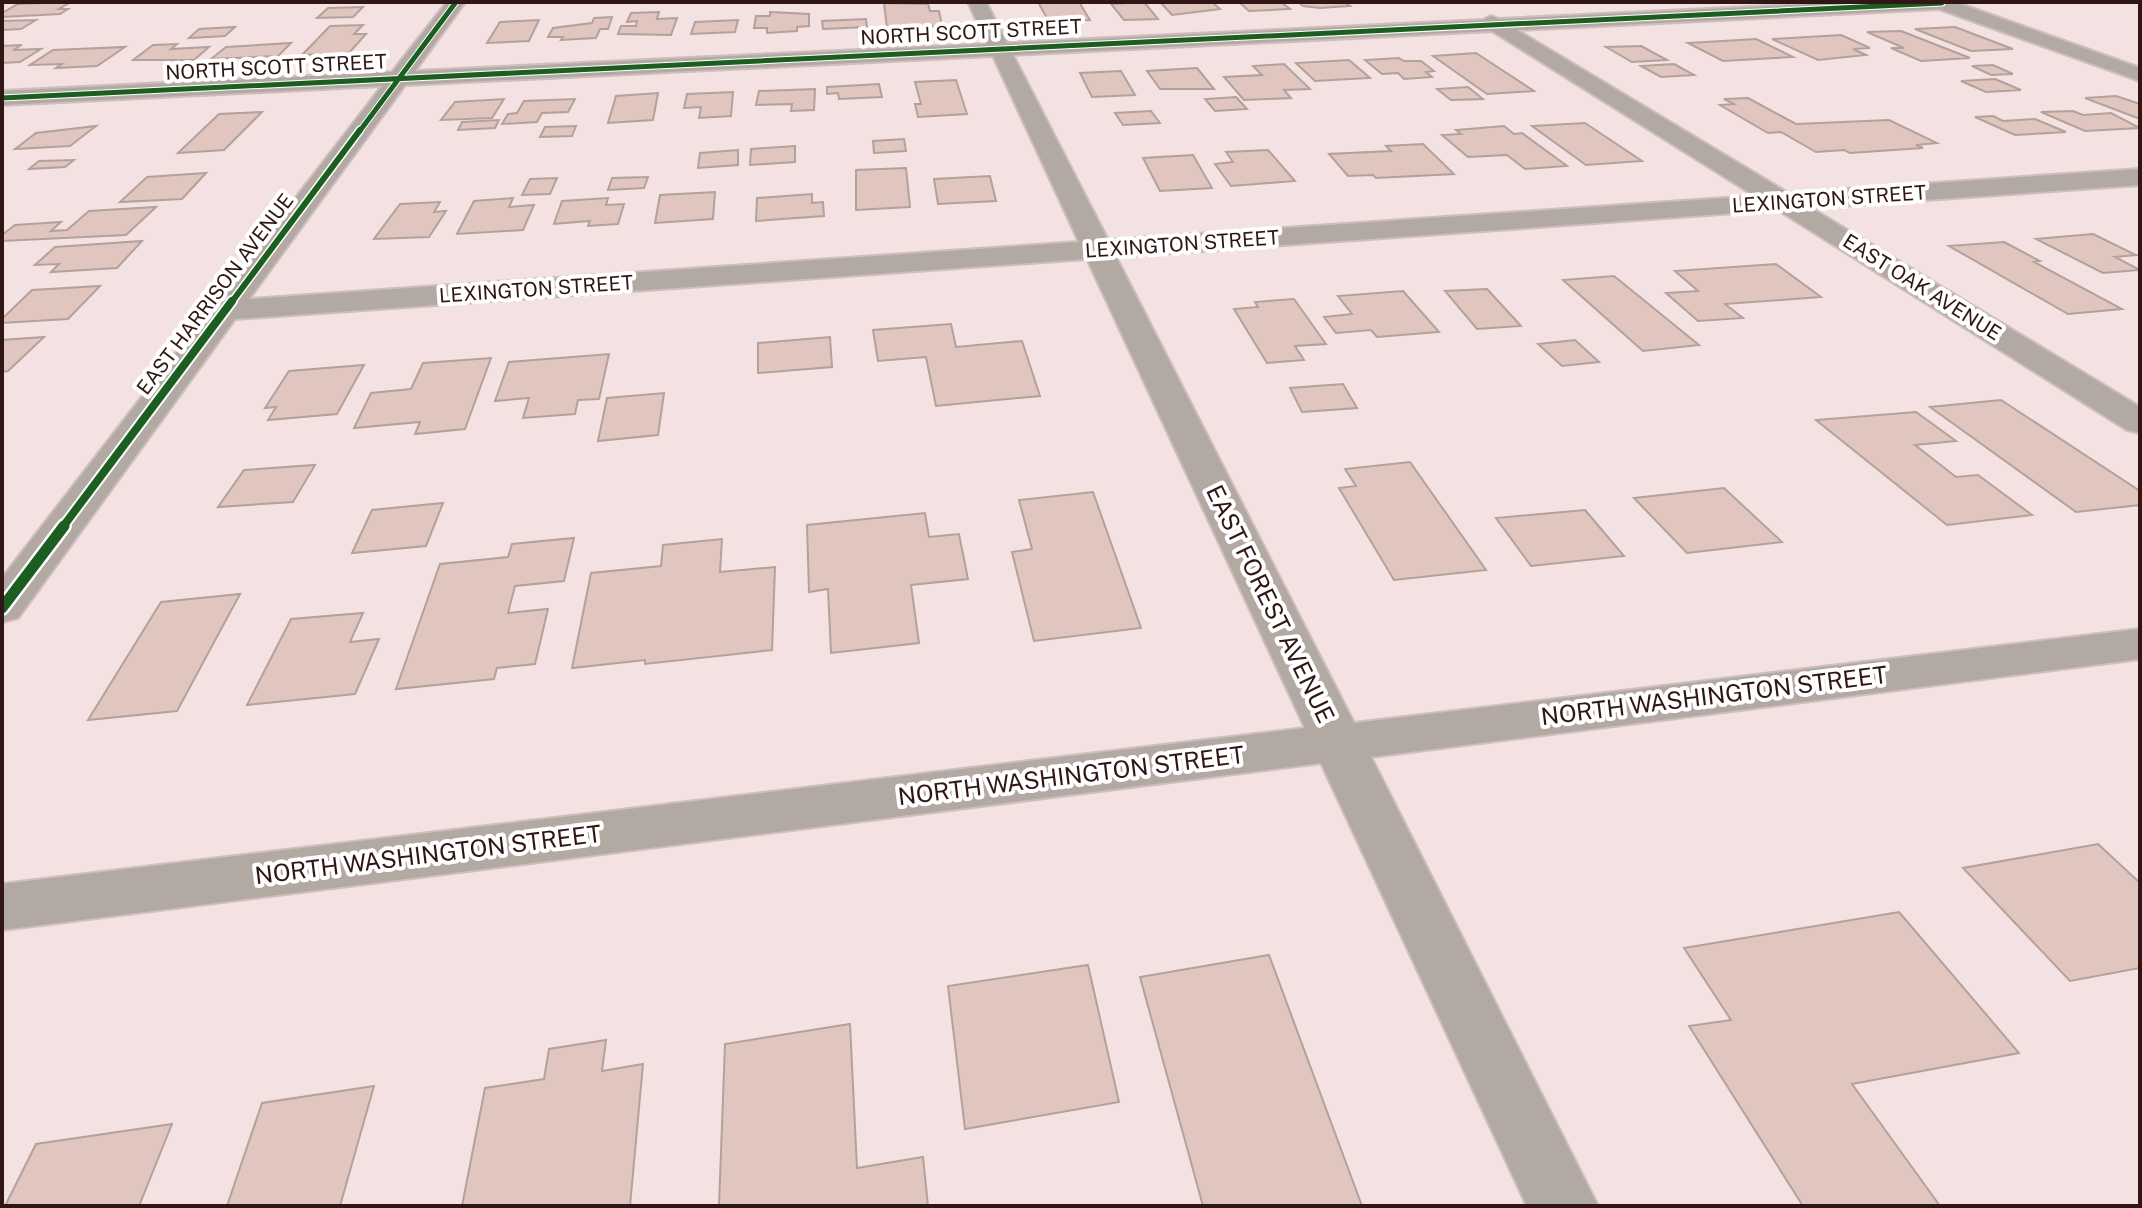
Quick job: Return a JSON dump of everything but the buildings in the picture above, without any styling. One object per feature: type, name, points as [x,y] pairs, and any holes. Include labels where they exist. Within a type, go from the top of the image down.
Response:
[{"type":"street","name":"EAST HARRISON AVENUE","points":[[2,608],[456,2]]},
{"type":"street","name":"EAST FOREST AVENUE","points":[[977,2],[1563,1206]]},
{"type":"street","name":"EAST OAK AVENUE","points":[[1458,2],[2140,422]]},
{"type":"street","name":"NORTH SCOTT STREET","points":[[2,98],[1940,3]]},
{"type":"street","points":[[1940,3],[2140,75]]},
{"type":"street","name":"LEXINGTON STREET","points":[[225,310],[2140,177]]},
{"type":"street","name":"NORTH WASHINGTON STREET","points":[[2,907],[2140,644]]},
{"type":"cycle path","points":[[2,608],[456,2]]},
{"type":"cycle path","points":[[2,98],[1942,3]]}]
